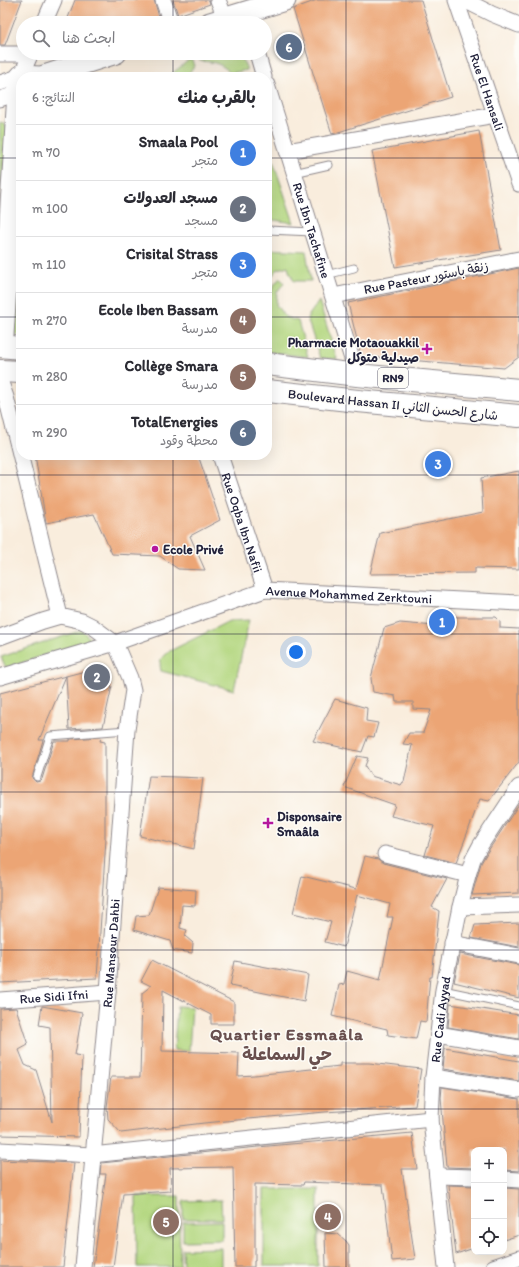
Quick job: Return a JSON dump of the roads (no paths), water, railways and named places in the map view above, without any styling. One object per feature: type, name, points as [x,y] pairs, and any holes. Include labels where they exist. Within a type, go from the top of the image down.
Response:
[{"type":"main road","points":[[229,15],[285,0]]},
{"type":"main road","points":[[63,72],[96,60]]},
{"type":"main road","points":[[8,373],[7,343],[16,207]]},
{"type":"main road","name":"Boulevard Hassan II شارع الحسن الثاني","points":[[272,365],[519,390]]},
{"type":"main road","name":"Boulevard Hassan II شارع الحسن الثاني","points":[[272,392],[519,416]]},
{"type":"street","points":[[47,16],[54,0]]},
{"type":"street","points":[[163,0],[169,16]]},
{"type":"street","name":"Rue El Hansali","points":[[456,0],[519,184]]},
{"type":"street","points":[[464,0],[519,25]]},
{"type":"street","points":[[0,54],[16,54]]},
{"type":"street","points":[[27,72],[30,60]]},
{"type":"street","points":[[259,60],[263,72]]},
{"type":"street","points":[[0,83],[16,85]]},
{"type":"street","name":"Rue Ibn Tachafine","points":[[272,101],[357,374]]},
{"type":"street","points":[[288,151],[495,115]]},
{"type":"street","name":"Rue Pasteur زنقة باستور","points":[[333,296],[519,259]]},
{"type":"street","points":[[8,373],[6,397],[16,438]]},
{"type":"street","points":[[22,460],[60,616]]},
{"type":"street","name":"Rue Oqba Ibn Nafii","points":[[222,460],[265,590]]},
{"type":"street","name":"Avenue Mohammed Zerktouni","points":[[0,677],[114,643],[265,590],[519,603]]},
{"type":"street","points":[[0,637],[60,616],[82,621],[92,626],[114,643]]},
{"type":"street","name":"Rue Mansour Dahbi","points":[[82,1267],[108,992],[127,730],[133,690],[130,678],[114,643]]},
{"type":"street","name":"Rue Cadi Ayyad","points":[[446,1267],[431,1119],[433,1078],[444,990],[452,943],[473,859],[519,787]]},
{"type":"street","points":[[385,854],[468,875]]},
{"type":"street","points":[[460,907],[519,905]]},
{"type":"street","points":[[452,943],[519,956]]},
{"type":"street","name":"Rue Sidi Ifni","points":[[0,1000],[108,992]]},
{"type":"street","points":[[438,1034],[519,1048]]},
{"type":"street","points":[[433,1078],[519,1090]]},
{"type":"street","points":[[0,1150],[92,1154],[431,1119]]},
{"type":"street","points":[[437,1176],[471,1178]]},
{"type":"street","points":[[507,1179],[519,1180]]},
{"type":"street","points":[[493,1267],[519,1258]]},
{"type":"lane","points":[[294,173],[329,165]]},
{"type":"lane","points":[[272,230],[313,232]]},
{"type":"lane","points":[[326,274],[354,268]]},
{"type":"lane","points":[[37,777],[50,736],[127,730]]},
{"type":"lane","points":[[444,990],[519,1006]]},
{"type":"place","name":"TotalEnergies","points":[[289,47]]},
{"type":"place","name":"Pharmacie Motaouakkil صيدلية متوكل","points":[[427,349]]},
{"type":"place","name":"Crisital Strass","points":[[438,464]]},
{"type":"place","name":"Ecole Privé","points":[[155,549]]},
{"type":"place","name":"Smaala Pool","points":[[442,622]]},
{"type":"place","name":"مسجد العدولات","points":[[97,677]]},
{"type":"place","name":"Disponsaire Smaâla","points":[[268,823]]},
{"type":"place","name":"Ecole Iben Bassam","points":[[328,1217]]},
{"type":"place","name":"Collège Smara","points":[[166,1222]]},
{"type":"district","name":"Quartier Essmaâla حي السماعلة","points":[[287,1044]]}]
